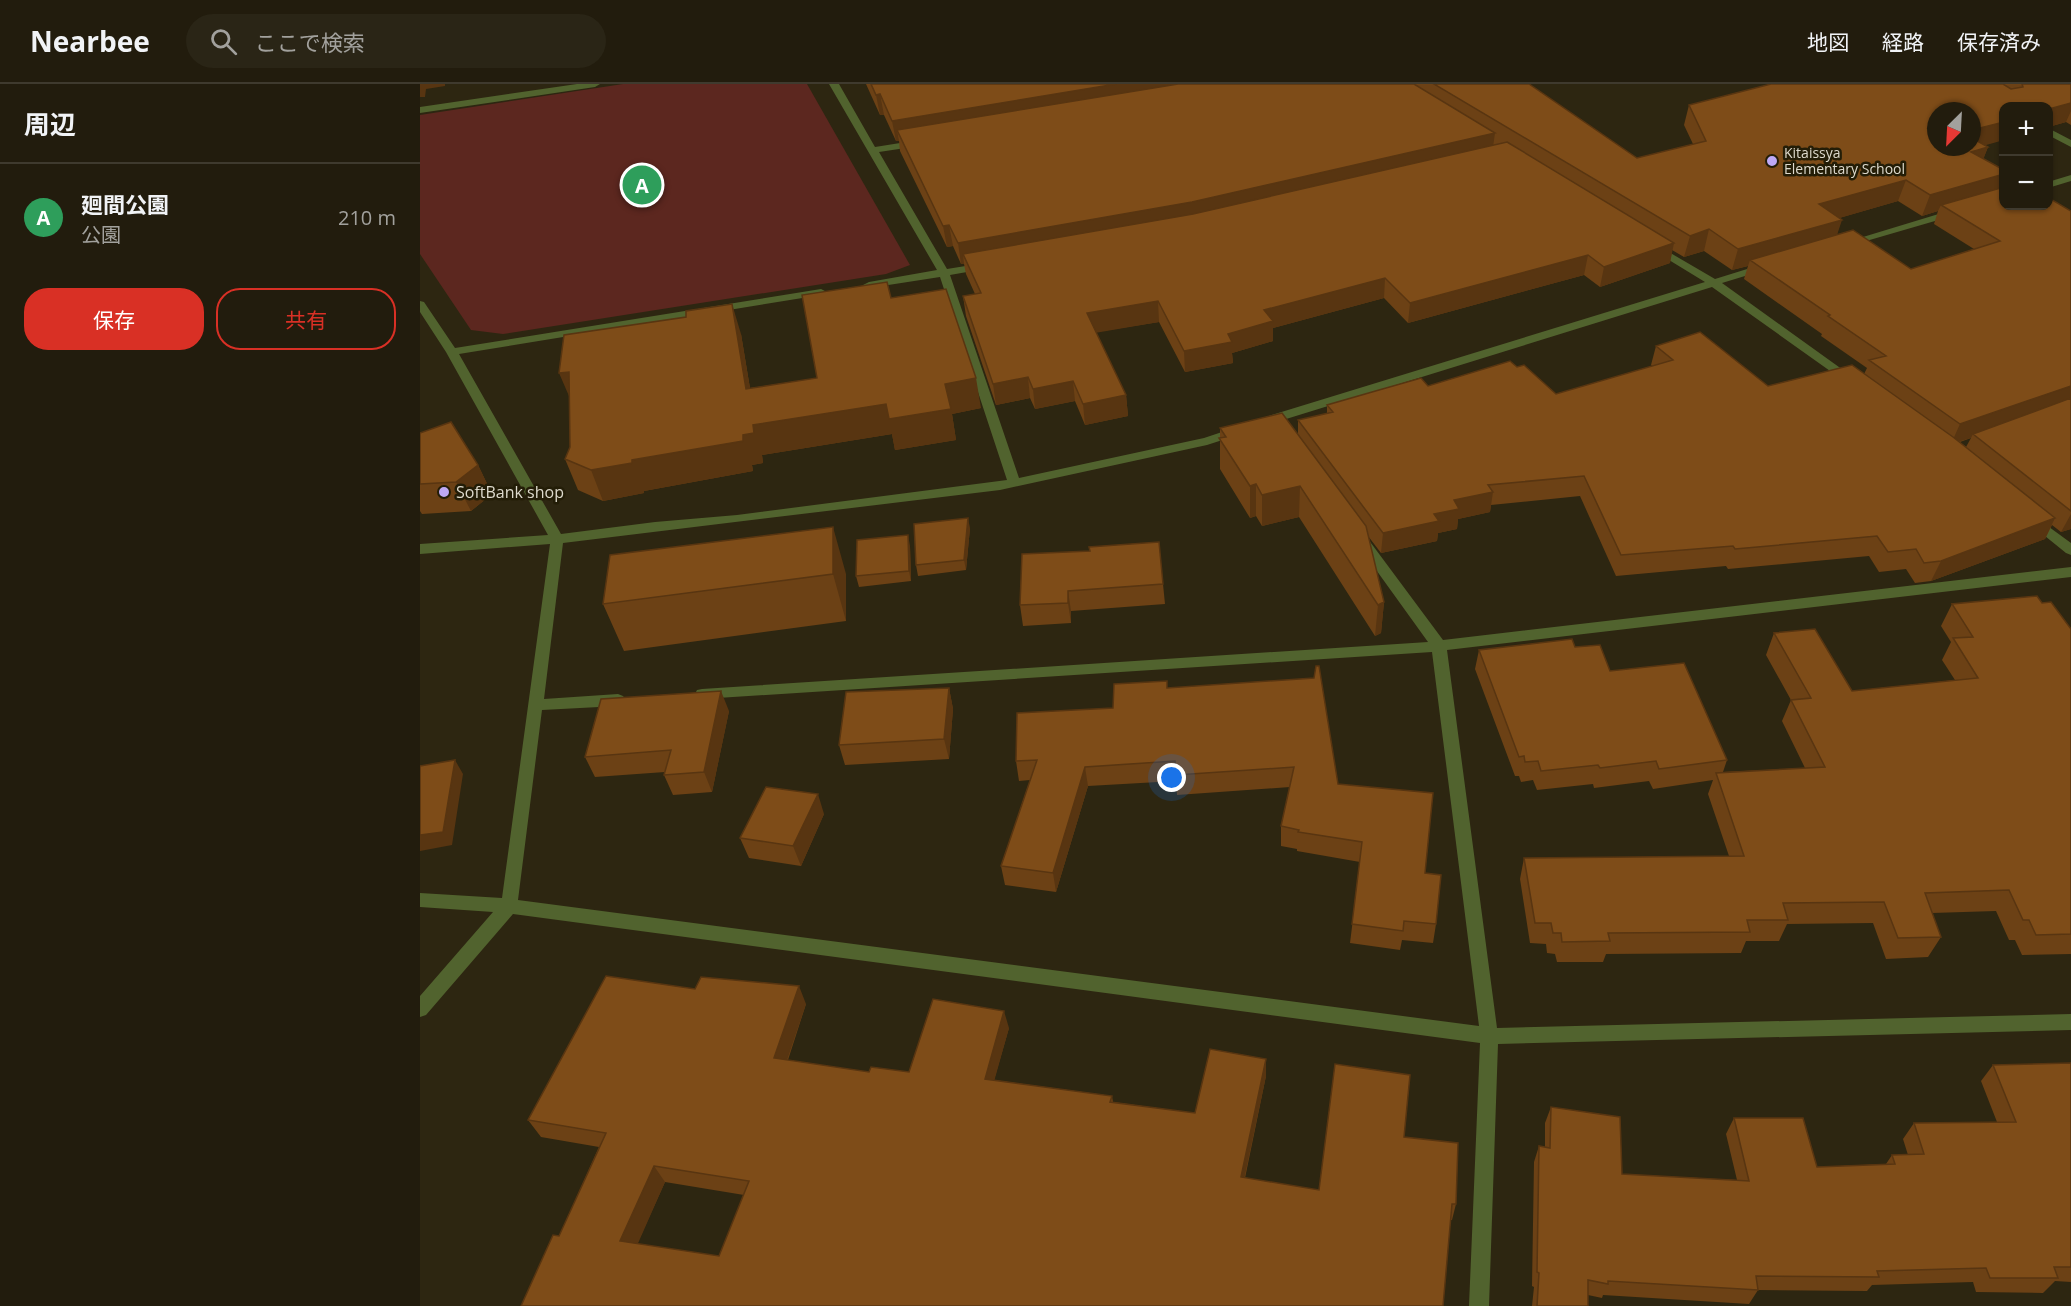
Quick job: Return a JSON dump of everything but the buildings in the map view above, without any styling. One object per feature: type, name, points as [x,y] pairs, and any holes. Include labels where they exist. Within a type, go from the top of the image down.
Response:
[{"type":"street","points":[[420,110],[595,84]]},
{"type":"street","points":[[834,84],[944,273],[1014,483]]},
{"type":"street","points":[[2053,133],[2071,144]]},
{"type":"street","points":[[873,150],[931,141]]},
{"type":"street","points":[[2053,184],[2071,178]]},
{"type":"street","points":[[1836,246],[1970,208]]},
{"type":"street","points":[[1644,240],[1713,282],[1865,390]]},
{"type":"street","points":[[862,286],[1001,263]]},
{"type":"street","points":[[420,549],[557,539],[655,526],[737,519],[1014,483],[1207,441],[1780,263]]},
{"type":"street","points":[[452,352],[839,290]]},
{"type":"street","points":[[420,304],[452,352],[557,539],[508,906],[420,1009]]},
{"type":"street","points":[[1272,419],[1286,438]]},
{"type":"street","points":[[2028,515],[2071,550]]},
{"type":"street","points":[[1355,533],[1439,646],[1489,1036],[1479,1306]]},
{"type":"street","points":[[689,695],[1439,646],[2071,572]]},
{"type":"street","points":[[535,705],[630,699]]},
{"type":"street","points":[[420,900],[508,906],[1489,1036],[2071,1022]]},
{"type":"shaded area","points":[[623,84],[807,84],[910,265],[886,274],[503,334],[471,330],[420,254],[420,115]]},
{"type":"place","name":"Kitaissya Elementary School","points":[[1772,161]]},
{"type":"place","name":"廻間公園","points":[[642,185]]},
{"type":"place","name":"SoftBank shop","points":[[444,492]]}]
